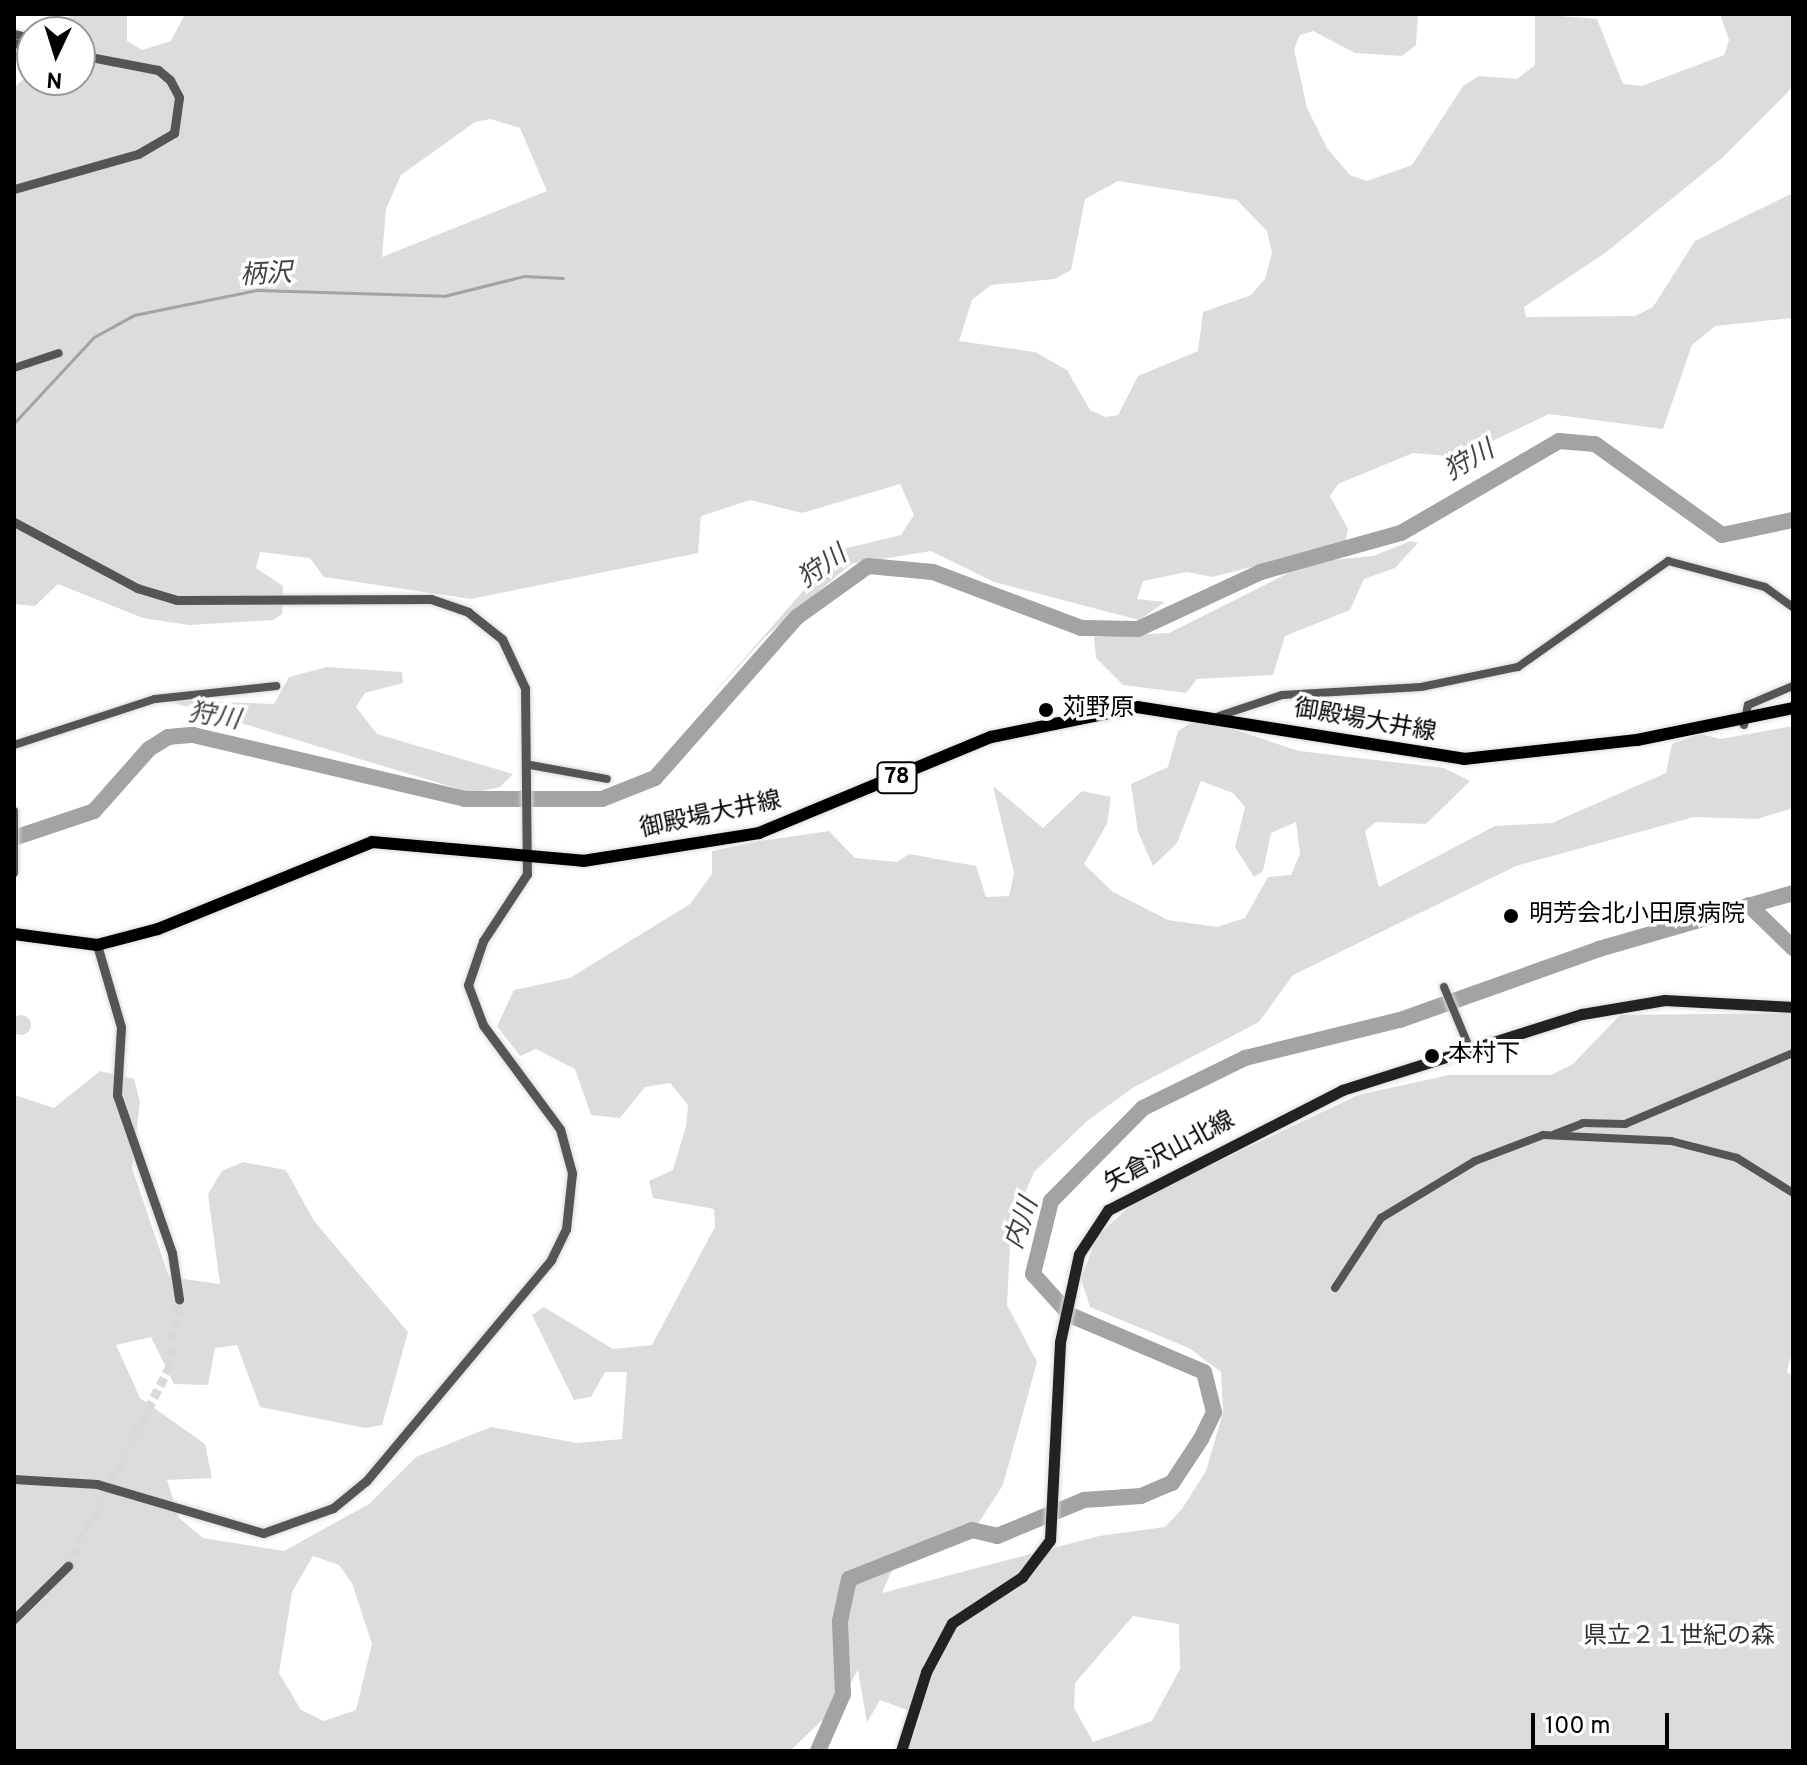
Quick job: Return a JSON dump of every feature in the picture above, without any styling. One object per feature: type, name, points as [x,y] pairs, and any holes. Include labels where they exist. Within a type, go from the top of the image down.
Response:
[{"type":"main road","name":"御殿場大井線","points":[[14,934],[97,945],[213,911],[372,842],[583,861],[759,833],[1024,727],[1137,707],[1219,716],[1434,759],[1637,740],[1744,722],[1793,708]]},
{"type":"main road","name":"矢倉沢山北線","points":[[901,1751],[926,1672],[952,1623],[1040,1559],[1056,1503],[1052,1411],[1069,1298],[1085,1237],[1126,1198],[1342,1090],[1636,1002],[1793,1007]]},
{"type":"street","points":[[14,189],[165,142],[178,120],[179,97],[158,70],[96,58]]},
{"type":"street","points":[[14,368],[59,353]]},
{"type":"street","points":[[14,522],[137,588],[177,600],[397,598],[453,605],[502,639],[515,658],[525,688],[530,765],[528,854],[519,894],[483,941],[468,985],[483,1025],[560,1129],[572,1173],[566,1229],[517,1306],[366,1481],[298,1525],[263,1533],[229,1528],[97,1484],[14,1479]]},
{"type":"street","points":[[1219,716],[1269,697],[1421,687],[1518,667],[1668,561],[1765,587],[1793,607]]},
{"type":"street","points":[[14,745],[155,699],[276,686]]},
{"type":"street","points":[[1744,722],[1748,705],[1793,686]]},
{"type":"street","points":[[530,765],[607,779]]},
{"type":"street","points":[[14,873],[15,814]]},
{"type":"street","points":[[97,945],[121,1027],[117,1095],[163,1224],[179,1299]]},
{"type":"street","points":[[1444,987],[1471,1052]]},
{"type":"street","points":[[1335,1288],[1381,1218],[1475,1161],[1583,1123],[1625,1124],[1793,1053]]},
{"type":"street","points":[[1555,1134],[1671,1141],[1737,1158],[1793,1193]]},
{"type":"street","points":[[14,1619],[68,1566]]},
{"type":"green space","points":[[71,14],[127,14],[127,41],[142,50],[171,41],[185,14],[1418,14],[1416,45],[1402,56],[1355,53],[1313,31],[1300,35],[1294,49],[1307,108],[1327,148],[1350,175],[1367,181],[1412,165],[1463,86],[1479,76],[1517,79],[1535,65],[1535,14],[1597,19],[1623,84],[1642,86],[1724,55],[1729,40],[1720,14],[1793,14],[1793,85],[1787,93],[1722,158],[1605,253],[1524,307],[1526,317],[1635,316],[1653,307],[1695,241],[1793,193],[1793,318],[1715,326],[1692,345],[1663,429],[1549,414],[1459,457],[1413,453],[1338,484],[1330,496],[1348,529],[1345,543],[1212,577],[1187,572],[1143,581],[1137,599],[1165,602],[1139,620],[994,582],[931,551],[851,564],[765,637],[692,718],[839,550],[901,535],[914,515],[900,484],[802,513],[750,500],[701,516],[698,553],[471,599],[324,577],[310,558],[260,552],[256,568],[283,586],[282,614],[273,620],[189,625],[143,618],[58,584],[35,606],[14,604],[16,86],[16,96],[96,96],[96,16]],"holes":[[[491,119],[520,128],[547,191],[382,257],[386,209],[401,175],[475,122]],[[1118,181],[1237,200],[1267,231],[1272,253],[1265,279],[1251,295],[1203,312],[1198,351],[1138,376],[1118,415],[1106,417],[1090,410],[1067,370],[1035,352],[959,341],[972,300],[991,285],[1055,279],[1071,270],[1085,199]]]},
{"type":"green space","points":[[1411,541],[1418,543],[1395,568],[1364,579],[1350,610],[1285,636],[1273,675],[1197,679],[1186,693],[1123,685],[1096,658],[1094,637],[1169,633],[1310,562],[1373,556]]},
{"type":"green space","points":[[327,667],[402,672],[403,683],[365,693],[356,707],[377,734],[513,774],[500,787],[472,793],[165,700],[274,704],[289,677]]},
{"type":"green space","name":"県立２１世紀の森","points":[[1191,723],[1214,723],[1299,751],[1444,768],[1470,781],[1426,824],[1376,822],[1365,831],[1379,887],[1495,826],[1552,823],[1666,773],[1672,744],[1700,734],[1721,739],[1793,726],[1793,808],[1757,819],[1694,817],[1516,866],[1293,975],[1259,1022],[1134,1087],[1087,1121],[1034,1172],[1011,1226],[1007,1305],[1037,1362],[1003,1485],[976,1527],[896,1561],[882,1593],[1099,1536],[1165,1527],[1182,1509],[1206,1471],[1223,1412],[1221,1372],[1189,1348],[1090,1307],[1081,1279],[1097,1236],[1136,1201],[1358,1095],[1449,1075],[1551,1075],[1573,1064],[1620,1015],[1793,1013],[1793,1348],[1787,1371],[1793,1378],[1793,1751],[907,1751],[921,1715],[880,1700],[867,1723],[858,1670],[839,1704],[790,1751],[14,1751],[14,1095],[54,1108],[100,1071],[134,1079],[140,1102],[132,1168],[169,1277],[220,1284],[208,1194],[222,1171],[243,1162],[286,1170],[314,1221],[408,1332],[382,1425],[365,1428],[260,1407],[237,1345],[215,1348],[208,1385],[174,1384],[151,1337],[116,1345],[140,1398],[205,1444],[212,1478],[167,1480],[179,1518],[203,1538],[284,1551],[369,1504],[416,1457],[491,1427],[577,1443],[622,1439],[627,1372],[605,1372],[591,1397],[574,1400],[532,1315],[544,1307],[613,1349],[652,1345],[715,1227],[714,1209],[653,1198],[649,1181],[673,1170],[686,1126],[688,1105],[670,1083],[645,1087],[620,1118],[591,1115],[575,1069],[536,1049],[520,1056],[497,1026],[514,990],[570,978],[690,904],[712,874],[712,851],[760,841],[829,831],[855,858],[897,862],[909,854],[976,866],[986,897],[1009,896],[1014,873],[993,786],[1043,828],[1082,791],[1111,797],[1107,824],[1084,864],[1113,892],[1168,920],[1217,927],[1245,918],[1268,877],[1291,875],[1300,854],[1296,822],[1271,833],[1263,871],[1254,877],[1235,847],[1245,807],[1233,793],[1201,781],[1177,843],[1153,866],[1138,832],[1131,784],[1168,767],[1178,731]],"holes":[[[313,1556],[339,1565],[352,1583],[372,1644],[356,1710],[324,1721],[301,1710],[279,1673],[292,1592]],[[1133,1616],[1179,1624],[1180,1669],[1152,1721],[1093,1742],[1074,1708],[1075,1683]]]},
{"type":"green space","points":[[21,1015],[28,1018],[31,1025],[28,1032],[21,1035],[14,1032],[11,1025],[14,1018]]},
{"type":"waterway","name":"柄沢","points":[[14,423],[94,337],[134,315],[257,290],[444,296],[524,276],[563,278]]},
{"type":"waterway","name":"狩川","points":[[14,838],[94,811],[149,749],[168,737],[193,735],[465,799],[602,799],[655,778],[797,617],[868,566],[933,572],[1081,628],[1138,629],[1261,572],[1401,533],[1559,441],[1595,444],[1722,535],[1793,520]]},
{"type":"waterway","name":"内川","points":[[818,1751],[843,1694],[840,1621],[849,1579],[972,1530],[997,1536],[1084,1500],[1141,1496],[1172,1483],[1201,1439],[1214,1412],[1204,1372],[1070,1315],[1033,1274],[1051,1201],[1143,1108],[1245,1058],[1400,1020],[1599,949],[1793,893]]},
{"type":"waterway","points":[[1749,905],[1793,948]]},
{"type":"tunnel","points":[[68,1566],[169,1368],[179,1299]]},
{"type":"place","name":"苅野原","points":[[1046,710]]},
{"type":"place","name":"明芳会北小田原病院","points":[[1511,916]]},
{"type":"place","name":"本村下","points":[[1432,1056]]}]
